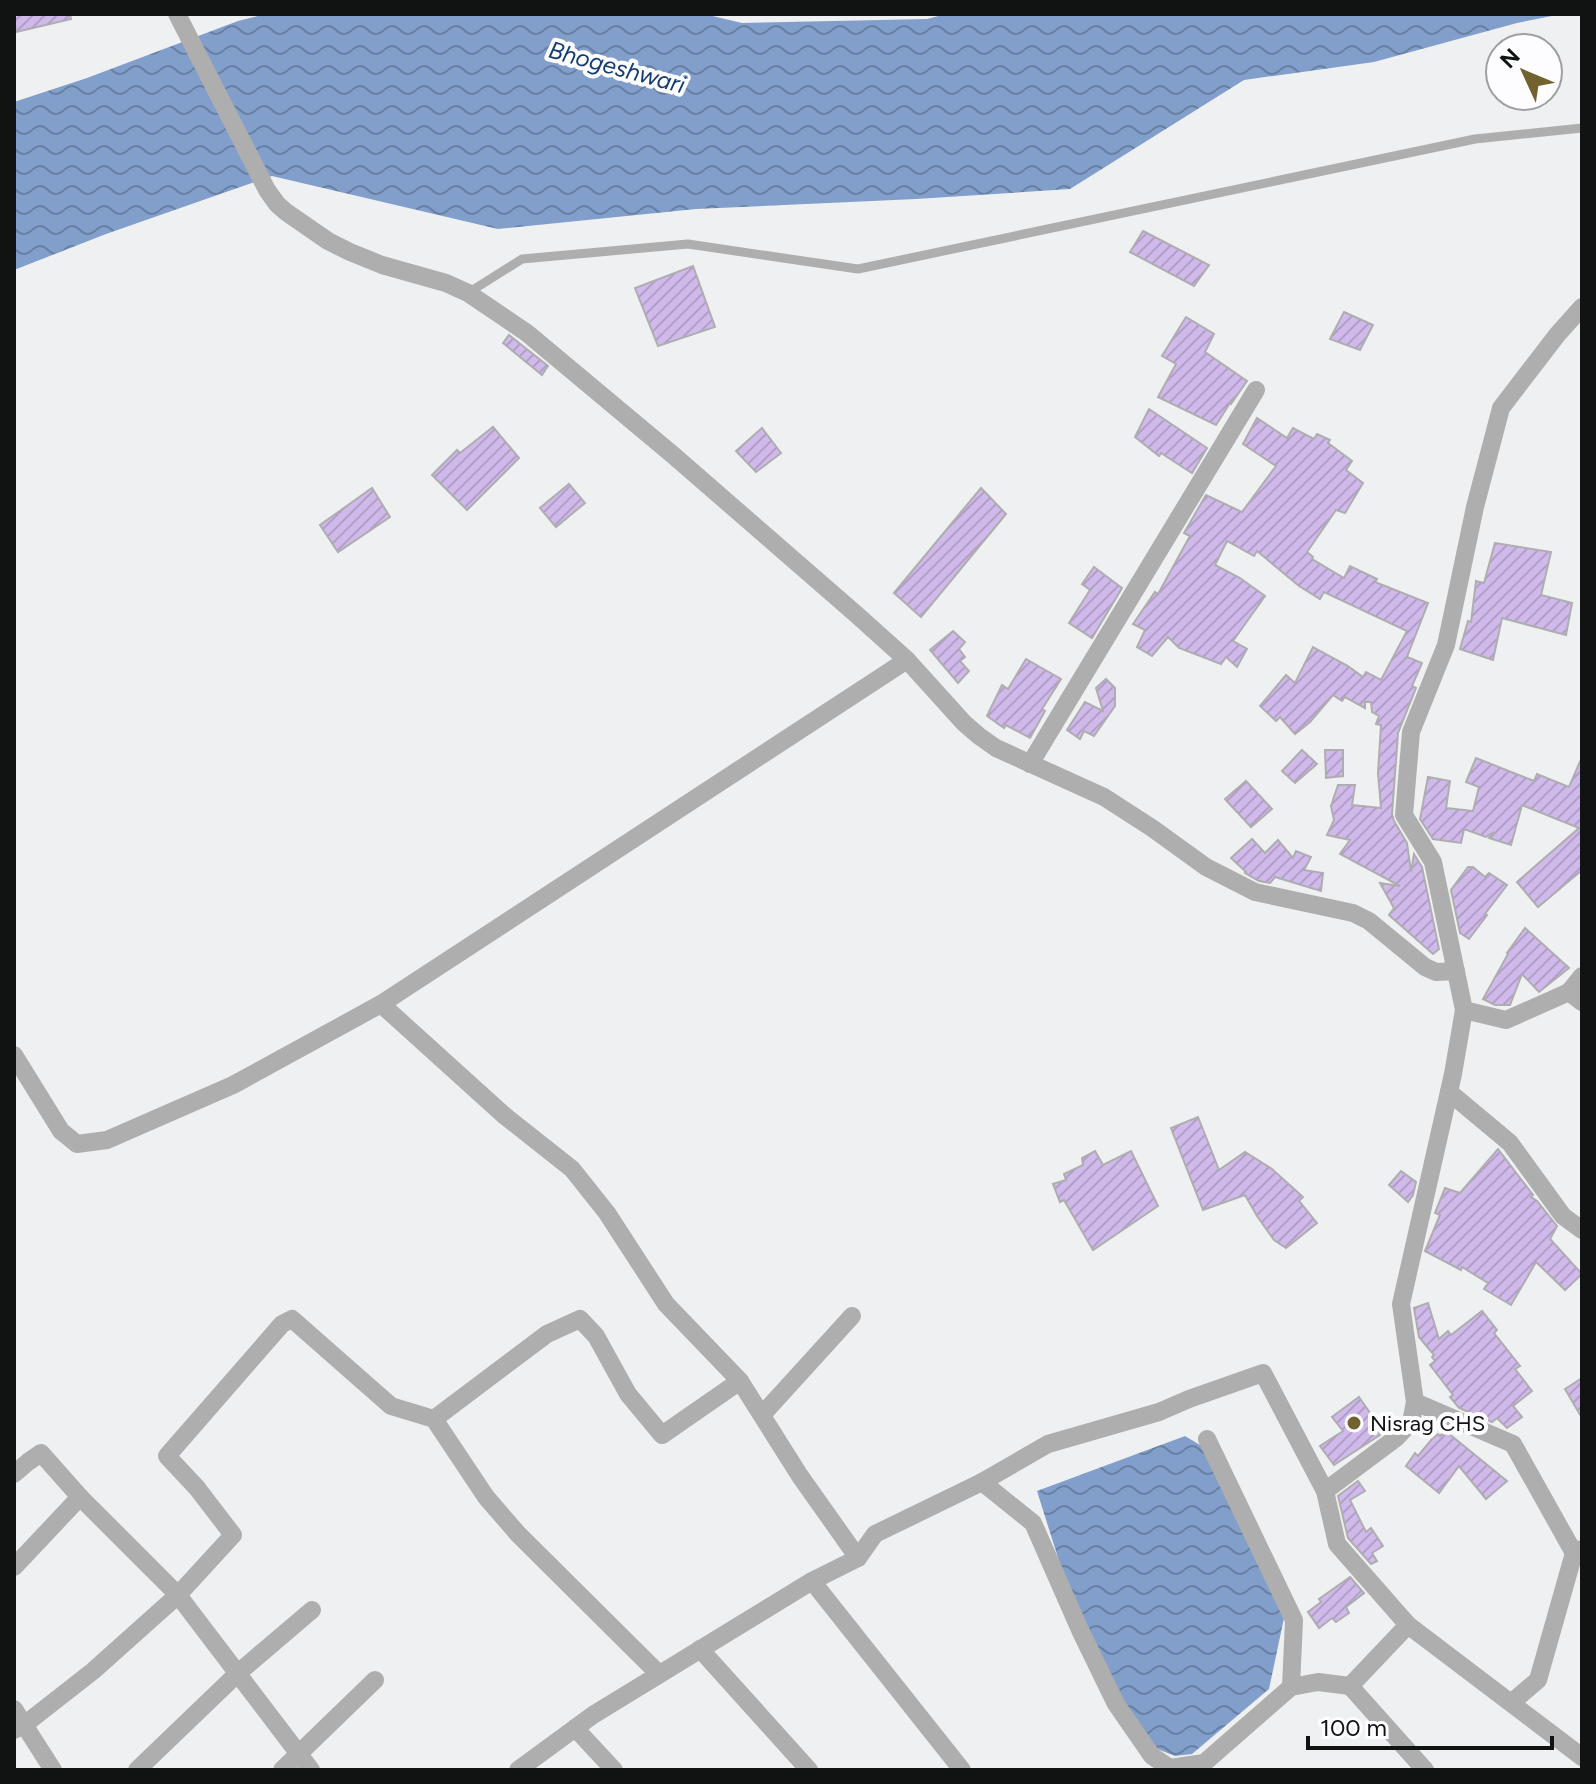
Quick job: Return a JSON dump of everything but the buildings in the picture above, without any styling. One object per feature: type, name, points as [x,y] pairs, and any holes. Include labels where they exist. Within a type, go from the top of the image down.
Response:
[{"type":"street","points":[[181,20],[277,204],[317,234],[350,252],[468,293],[527,333],[907,660],[979,736],[996,748],[1104,797],[1206,867],[1232,881],[1255,892],[1353,913],[1369,921],[1425,967],[1436,972],[1456,971]]},
{"type":"street","points":[[1325,1491],[1396,1438],[1411,1422],[1415,1402],[1401,1304],[1449,1092],[1464,1010],[1433,862],[1404,815],[1411,732],[1446,645],[1475,507],[1501,408],[1582,307]]},
{"type":"street","points":[[1030,764],[1256,390]]},
{"type":"street","points":[[14,1055],[61,1131],[77,1144],[107,1140],[233,1085],[381,1004],[907,660]]},
{"type":"street","points":[[1464,1010],[1506,1020],[1576,997],[1582,976]]},
{"type":"street","points":[[381,1004],[505,1116],[572,1169],[607,1213],[666,1304],[740,1381],[800,1476],[858,1558]]},
{"type":"street","points":[[1449,1092],[1510,1143],[1563,1216],[1582,1230]]},
{"type":"street","points":[[762,1415],[852,1316]]},
{"type":"street","points":[[53,1770],[17,1721],[93,1671],[178,1595],[233,1535],[197,1488],[167,1456],[282,1324],[292,1319],[391,1406],[434,1419],[486,1497],[510,1525],[659,1674]]},
{"type":"street","points":[[434,1419],[547,1334],[580,1319],[596,1336],[628,1394],[662,1435],[740,1381]]},
{"type":"street","points":[[518,1770],[575,1728],[659,1674],[812,1581],[858,1558],[875,1534],[982,1482],[1048,1444],[1159,1412],[1263,1373],[1325,1491],[1337,1544],[1408,1625],[1582,1757]]},
{"type":"street","points":[[1415,1402],[1513,1444],[1578,1551],[1538,1680],[1512,1702]]},
{"type":"street","points":[[1207,1439],[1294,1620],[1291,1687]]},
{"type":"street","points":[[14,1474],[41,1453],[80,1497],[178,1595],[311,1770]]},
{"type":"street","points":[[982,1482],[1033,1523],[1116,1704],[1152,1756],[1170,1768],[1204,1763],[1291,1687],[1318,1682],[1350,1686],[1425,1770]]},
{"type":"street","points":[[14,1567],[80,1497]]},
{"type":"street","points":[[812,1581],[962,1770]]},
{"type":"street","points":[[137,1770],[238,1673],[312,1610]]},
{"type":"street","points":[[1350,1686],[1408,1625]]},
{"type":"street","points":[[700,1649],[809,1770]]},
{"type":"street","points":[[282,1770],[375,1680]]},
{"type":"street","points":[[575,1728],[614,1770]]},
{"type":"lane","points":[[468,293],[522,259],[688,244],[858,269],[1475,139],[1582,128]]},
{"type":"water","name":"Bhogeshwari","points":[[266,14],[704,14],[742,23],[927,19],[946,14],[1562,14],[1517,23],[1374,62],[1244,80],[1070,189],[696,209],[498,229],[272,176],[14,270],[14,102],[238,21]]},
{"type":"water","points":[[1185,1436],[1205,1448],[1284,1618],[1269,1689],[1192,1754],[1175,1756],[1155,1748],[1111,1681],[1065,1580],[1037,1491]]},
{"type":"place","name":"Nisrag CHS","points":[[1354,1423]]}]
